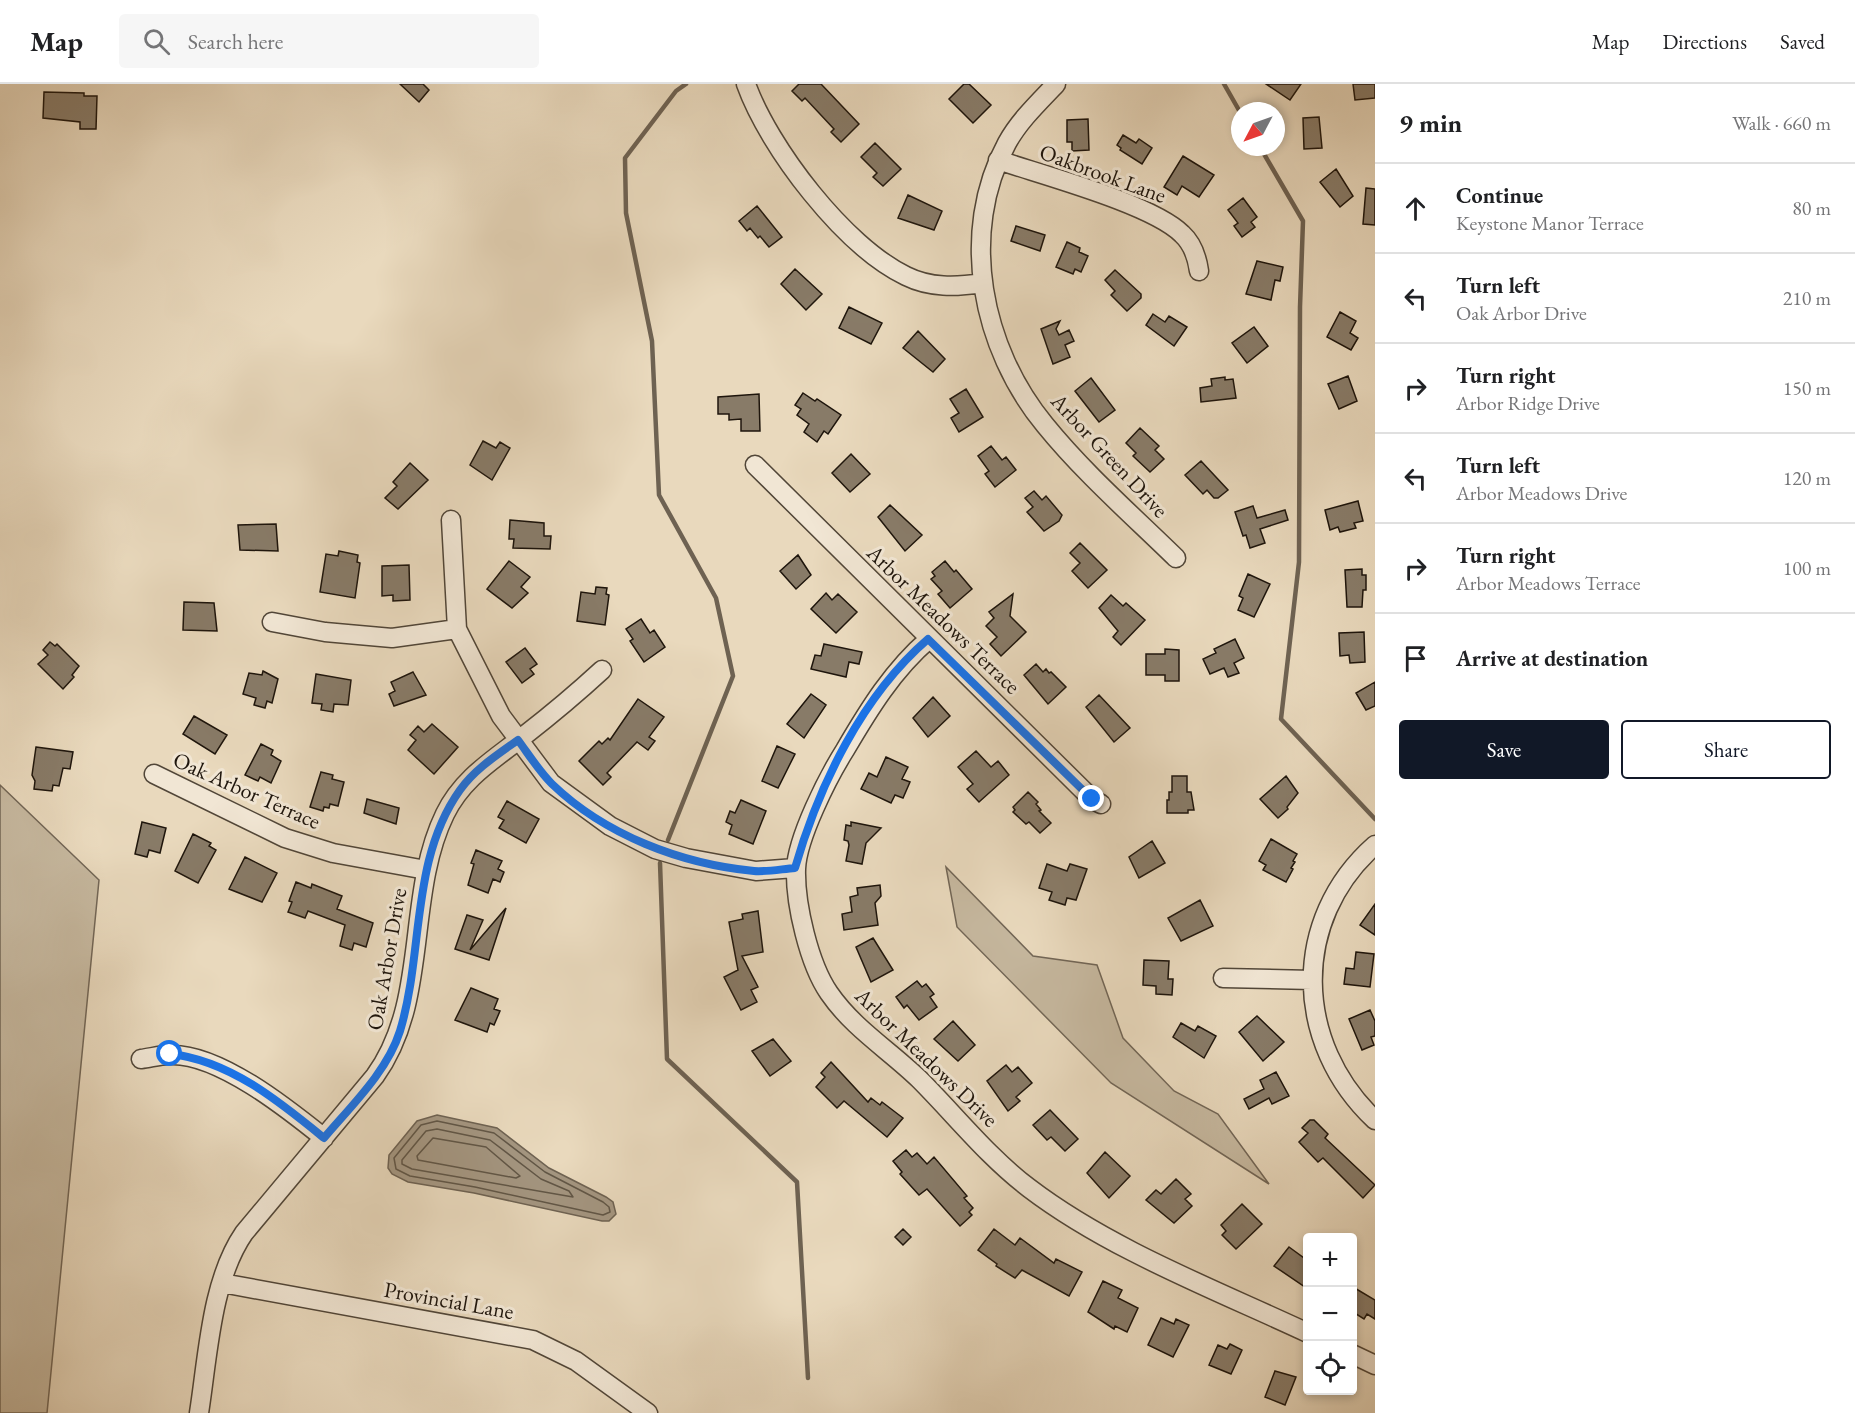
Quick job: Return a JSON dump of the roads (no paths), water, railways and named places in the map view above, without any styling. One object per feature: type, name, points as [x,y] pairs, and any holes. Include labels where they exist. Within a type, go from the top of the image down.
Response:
[{"type":"street","points":[[746,84],[762,120],[786,160],[834,217],[861,243],[897,271],[926,283],[962,286],[982,283]]},
{"type":"street","name":"Arbor Green Drive","points":[[1056,84],[1022,120],[998,160],[984,210],[981,242],[982,283],[986,305],[997,339],[1022,393],[1069,453],[1176,558]]},
{"type":"street","name":"Oakbrook Lane","points":[[998,160],[1136,207],[1166,222],[1182,233],[1191,244],[1200,271]]},
{"type":"street","name":"Arbor Meadows Terrace","points":[[755,465],[928,639],[1092,799],[1101,804]]},
{"type":"street","points":[[451,520],[457,629],[501,716],[552,783],[610,826],[655,849],[686,858],[756,871],[795,868]]},
{"type":"street","points":[[272,622],[325,632],[392,638],[457,629]]},
{"type":"street","name":"Arbor Meadows Drive","points":[[928,639],[905,659],[865,715],[833,769],[807,828],[795,868],[811,960],[829,993],[867,1036],[904,1064],[1001,1165],[1056,1208],[1115,1242],[1303,1331]]},
{"type":"street","name":"Oak Arbor Drive","points":[[199,1413],[222,1283],[230,1255],[244,1233],[375,1076],[393,1049],[405,1007],[426,870],[446,813],[461,789],[484,764],[570,700],[602,670]]},
{"type":"street","name":"Oak Arbor Terrace","points":[[154,774],[285,838],[333,853],[426,870]]},
{"type":"street","points":[[1375,845],[1347,874],[1336,891],[1317,941],[1312,980],[1317,1024],[1326,1051],[1346,1088],[1375,1120]]},
{"type":"street","points":[[1223,978],[1312,980]]},
{"type":"street","points":[[141,1059],[170,1054],[184,1056],[218,1068],[264,1092],[324,1138]]},
{"type":"street","name":"Provincial Lane","points":[[222,1283],[532,1340],[568,1356],[648,1413]]},
{"type":"street","points":[[1357,1356],[1375,1365]]},
{"type":"water","points":[[437,1115],[497,1128],[549,1168],[613,1202],[616,1214],[609,1221],[602,1221],[474,1193],[408,1182],[392,1174],[388,1168],[389,1155],[417,1121]]},
{"type":"waterway","points":[[668,840],[733,676],[716,598],[659,495],[652,341],[626,213],[625,158],[676,91],[686,84]]},
{"type":"waterway","points":[[1224,84],[1234,102]]},
{"type":"waterway","points":[[1265,156],[1303,221],[1300,307],[1299,562],[1281,719],[1375,819]]},
{"type":"waterway","points":[[660,863],[667,1059],[797,1182],[808,1378]]}]
